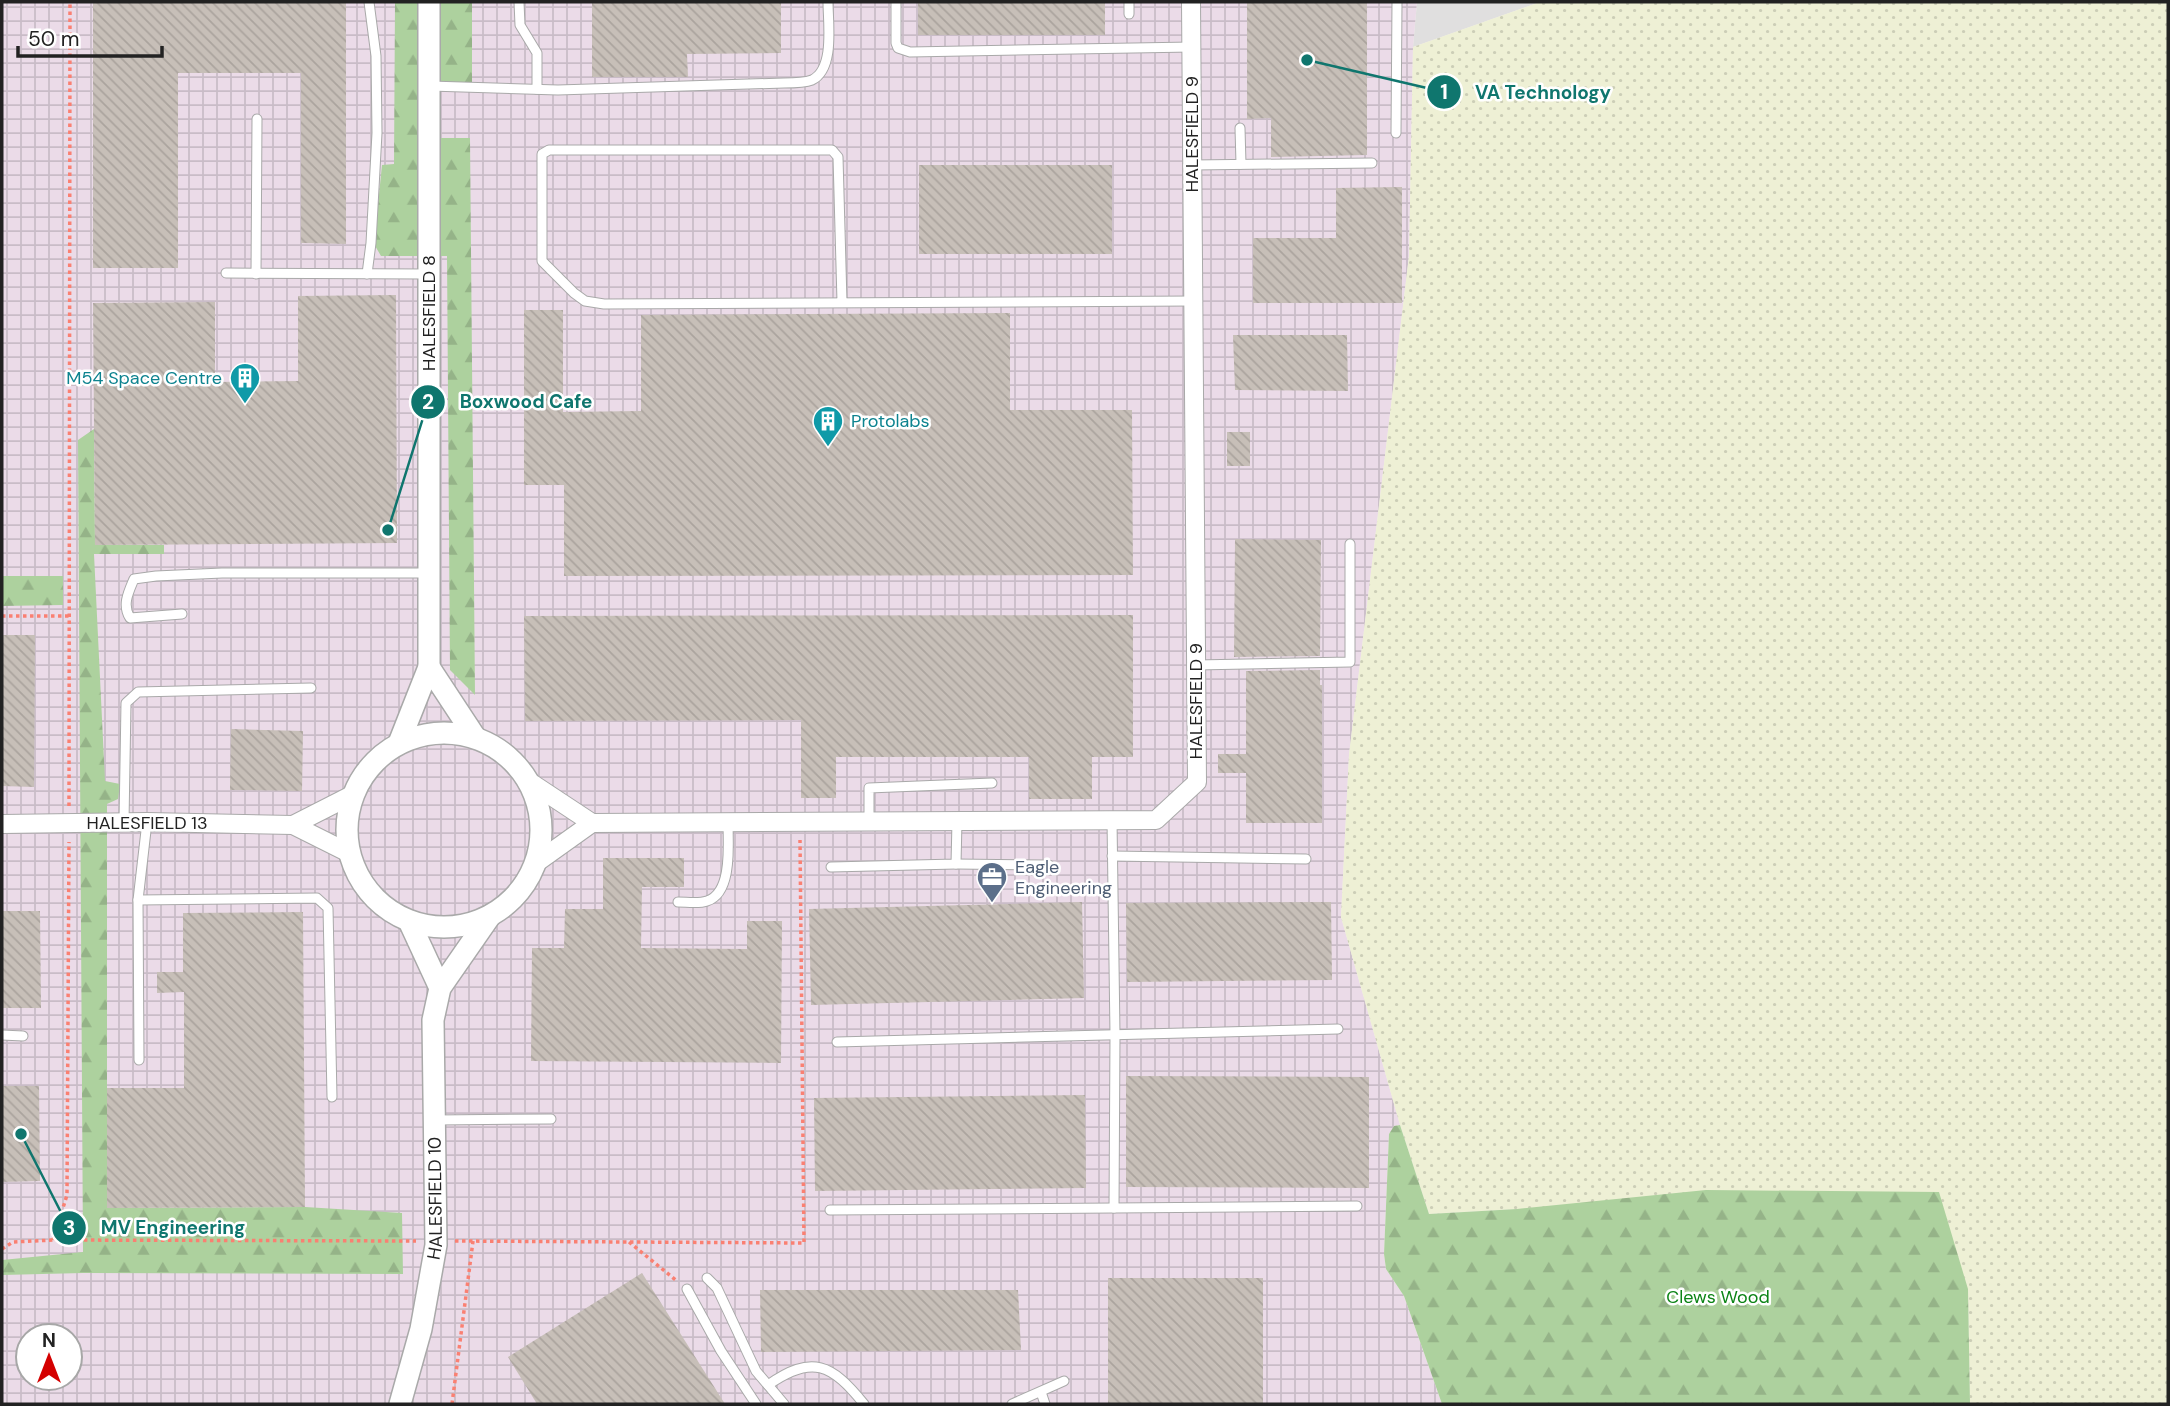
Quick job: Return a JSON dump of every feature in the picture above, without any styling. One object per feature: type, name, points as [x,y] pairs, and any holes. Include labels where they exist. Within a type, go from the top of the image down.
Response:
[{"type":"street","name":"HALESFIELD 8","points":[[399,743],[429,667],[429,2]]},
{"type":"street","name":"HALESFIELD 9","points":[[592,823],[1156,820],[1197,782],[1191,2]]},
{"type":"street","points":[[429,667],[475,737],[516,764],[533,784],[592,823],[536,863]]},
{"type":"street","points":[[475,737],[443,732],[415,736],[399,743],[386,750],[366,770],[352,794],[346,836],[353,868],[365,888],[388,910],[409,921],[436,927],[466,925],[490,916],[516,897],[536,863],[542,828],[533,784]]},
{"type":"street","points":[[293,825],[352,794]]},
{"type":"street","name":"HALESFIELD 13","points":[[2,824],[147,822],[293,825]]},
{"type":"street","points":[[293,825],[349,853]]},
{"type":"street","name":"HALESFIELD 10","points":[[400,1404],[421,1329],[436,1245],[433,1020],[440,988],[490,916]]},
{"type":"street","points":[[409,921],[440,988]]},
{"type":"lane","points":[[367,274],[377,133],[376,56],[369,2]]},
{"type":"lane","points":[[519,2],[520,25],[537,53],[537,89]]},
{"type":"lane","points":[[429,86],[537,89],[811,81],[823,72],[828,52],[828,2]]},
{"type":"lane","points":[[896,2],[896,43],[898,48],[910,52],[1192,47]]},
{"type":"lane","points":[[1129,2],[1129,14]]},
{"type":"lane","points":[[1396,133],[1397,2]]},
{"type":"lane","points":[[256,274],[257,119]]},
{"type":"lane","points":[[1240,128],[1241,164]]},
{"type":"lane","points":[[842,302],[838,157],[832,150],[549,150],[542,154],[542,261],[585,301],[604,304],[1194,301]]},
{"type":"lane","points":[[1193,164],[1372,163]]},
{"type":"lane","points":[[226,274],[429,274]]},
{"type":"lane","points":[[1196,665],[1350,662],[1350,544]]},
{"type":"lane","points":[[182,614],[130,618],[125,610],[127,595],[134,579],[222,573],[429,573]]},
{"type":"lane","points":[[124,822],[126,703],[138,692],[311,688]]},
{"type":"lane","points":[[869,822],[870,788],[992,783]]},
{"type":"lane","points":[[1112,820],[1114,1208]]},
{"type":"lane","points":[[956,864],[957,821]]},
{"type":"lane","points":[[139,1060],[138,900],[147,822]]},
{"type":"lane","points":[[678,902],[707,901],[716,894],[727,874],[728,822]]},
{"type":"lane","points":[[1112,856],[1306,859]]},
{"type":"lane","points":[[831,867],[1049,865]]},
{"type":"lane","points":[[138,900],[317,898],[328,908],[332,1097]]},
{"type":"lane","points":[[836,1042],[1338,1029]]},
{"type":"lane","points":[[2,1035],[23,1036]]},
{"type":"lane","points":[[434,1120],[551,1119]]},
{"type":"lane","points":[[830,1210],[1357,1206]]},
{"type":"lane","points":[[707,1278],[717,1288],[756,1371],[783,1404]]},
{"type":"lane","points":[[687,1289],[721,1351],[756,1404]]},
{"type":"lane","points":[[768,1385],[799,1367],[826,1369],[840,1377],[864,1404]]},
{"type":"lane","points":[[1012,1404],[1064,1381]]},
{"type":"lane","points":[[1041,1392],[1045,1404]]},
{"type":"path","points":[[69,806],[70,2]]},
{"type":"path","points":[[2,616],[70,616]]},
{"type":"path","points":[[453,1241],[804,1243],[800,822]]},
{"type":"path","points":[[53,1240],[67,1195],[69,840]]},
{"type":"path","points":[[2,1249],[13,1242],[53,1240],[418,1241]]},
{"type":"path","points":[[452,1404],[473,1241]]},
{"type":"path","points":[[629,1242],[687,1289]]},
{"type":"shaded area","points":[[2,2],[1417,2],[1413,47],[1409,256],[1349,755],[1341,917],[1400,1125],[1394,1126],[1389,1134],[1384,1254],[1386,1269],[1404,1296],[1442,1404],[2,1404]]},
{"type":"shaded area","points":[[1417,2],[1540,2],[1413,47]]},
{"type":"green space","points":[[395,2],[472,2],[472,86],[437,86],[438,138],[470,138],[475,695],[450,670],[447,256],[381,256],[374,244],[382,165],[394,164]]},
{"type":"green space","points":[[1540,2],[2168,2],[2168,1404],[1970,1404],[1968,1289],[1517,1209],[1429,1214],[1400,1125],[1341,917],[1349,755],[1409,256],[1413,47]]},
{"type":"green space","points":[[94,429],[95,545],[164,545],[164,554],[94,554],[105,781],[120,784],[118,799],[107,804],[107,1208],[305,1207],[402,1213],[403,1274],[2,1275],[2,1260],[83,1252],[78,440]]},
{"type":"green space","points":[[2,576],[63,576],[63,605],[2,606]]},
{"type":"green space","name":"Clews Wood","points":[[1400,1125],[1429,1214],[1517,1209],[1706,1190],[1939,1192],[1968,1289],[1970,1404],[1442,1404],[1404,1296],[1386,1269],[1384,1254],[1389,1134],[1394,1126]]},
{"type":"building","points":[[93,2],[346,2],[346,244],[301,243],[301,73],[178,73],[178,268],[93,268]]},
{"type":"building","points":[[592,2],[781,2],[781,53],[687,54],[688,77],[592,77]]},
{"type":"building","points":[[918,2],[1105,2],[1105,35],[918,35]]},
{"type":"building","points":[[1247,2],[1367,2],[1367,155],[1271,157],[1271,118],[1247,119]]},
{"type":"building","points":[[919,165],[1112,165],[1112,254],[919,254]]},
{"type":"building","points":[[1402,187],[1402,303],[1253,303],[1253,238],[1336,238],[1336,188]]},
{"type":"building","name":"M54 Space Centre","points":[[396,295],[397,543],[95,545],[93,303],[215,302],[215,382],[298,381],[298,296]]},
{"type":"building","name":"Protolabs","points":[[524,310],[563,310],[563,412],[641,411],[641,315],[1010,313],[1010,410],[1132,410],[1133,575],[564,576],[564,485],[524,485]]},
{"type":"building","points":[[1233,335],[1347,335],[1348,391],[1235,390]]},
{"type":"building","points":[[1227,432],[1250,432],[1250,466],[1227,466]]},
{"type":"building","points":[[1235,539],[1321,540],[1320,656],[1234,657]]},
{"type":"building","points":[[1133,615],[1133,757],[1092,757],[1092,799],[1029,799],[1029,757],[836,757],[836,798],[801,798],[801,720],[525,721],[524,616]]},
{"type":"building","points":[[2,635],[35,635],[34,787],[2,786]]},
{"type":"building","points":[[1320,670],[1322,823],[1246,823],[1246,773],[1218,773],[1218,754],[1246,754],[1246,671]]},
{"type":"building","points":[[231,729],[303,731],[302,791],[230,790]]},
{"type":"building","points":[[603,858],[684,858],[684,887],[642,887],[641,948],[747,949],[747,921],[782,921],[781,1063],[531,1061],[532,948],[564,948],[565,909],[603,909]]},
{"type":"building","points":[[1082,902],[1084,998],[811,1005],[809,909]]},
{"type":"building","points":[[1331,902],[1332,980],[1127,982],[1126,903]]},
{"type":"building","points":[[2,911],[40,911],[41,1008],[2,1008]]},
{"type":"building","points":[[303,912],[305,1207],[107,1208],[107,1088],[184,1088],[184,992],[157,993],[157,972],[183,972],[183,913]]},
{"type":"building","points":[[1126,1076],[1369,1077],[1369,1188],[1126,1187]]},
{"type":"building","points":[[2,1086],[39,1086],[40,1181],[2,1182]]},
{"type":"building","points":[[1085,1095],[1086,1188],[815,1191],[814,1098]]},
{"type":"building","points":[[642,1273],[725,1404],[537,1404],[508,1357]]},
{"type":"building","points":[[1108,1278],[1263,1278],[1263,1404],[1108,1404]]},
{"type":"building","points":[[760,1290],[1018,1290],[1021,1350],[761,1352]]},
{"type":"place","name":"VA Technology","points":[[1307,60]]},
{"type":"place","name":"M54 Space Centre","points":[[245,405]]},
{"type":"place","name":"Protolabs","points":[[828,448]]},
{"type":"place","name":"Boxwood Cafe","points":[[388,530]]},
{"type":"place","name":"Eagle Engineering","points":[[992,904]]},
{"type":"place","name":"MV Engineering","points":[[21,1134]]}]
